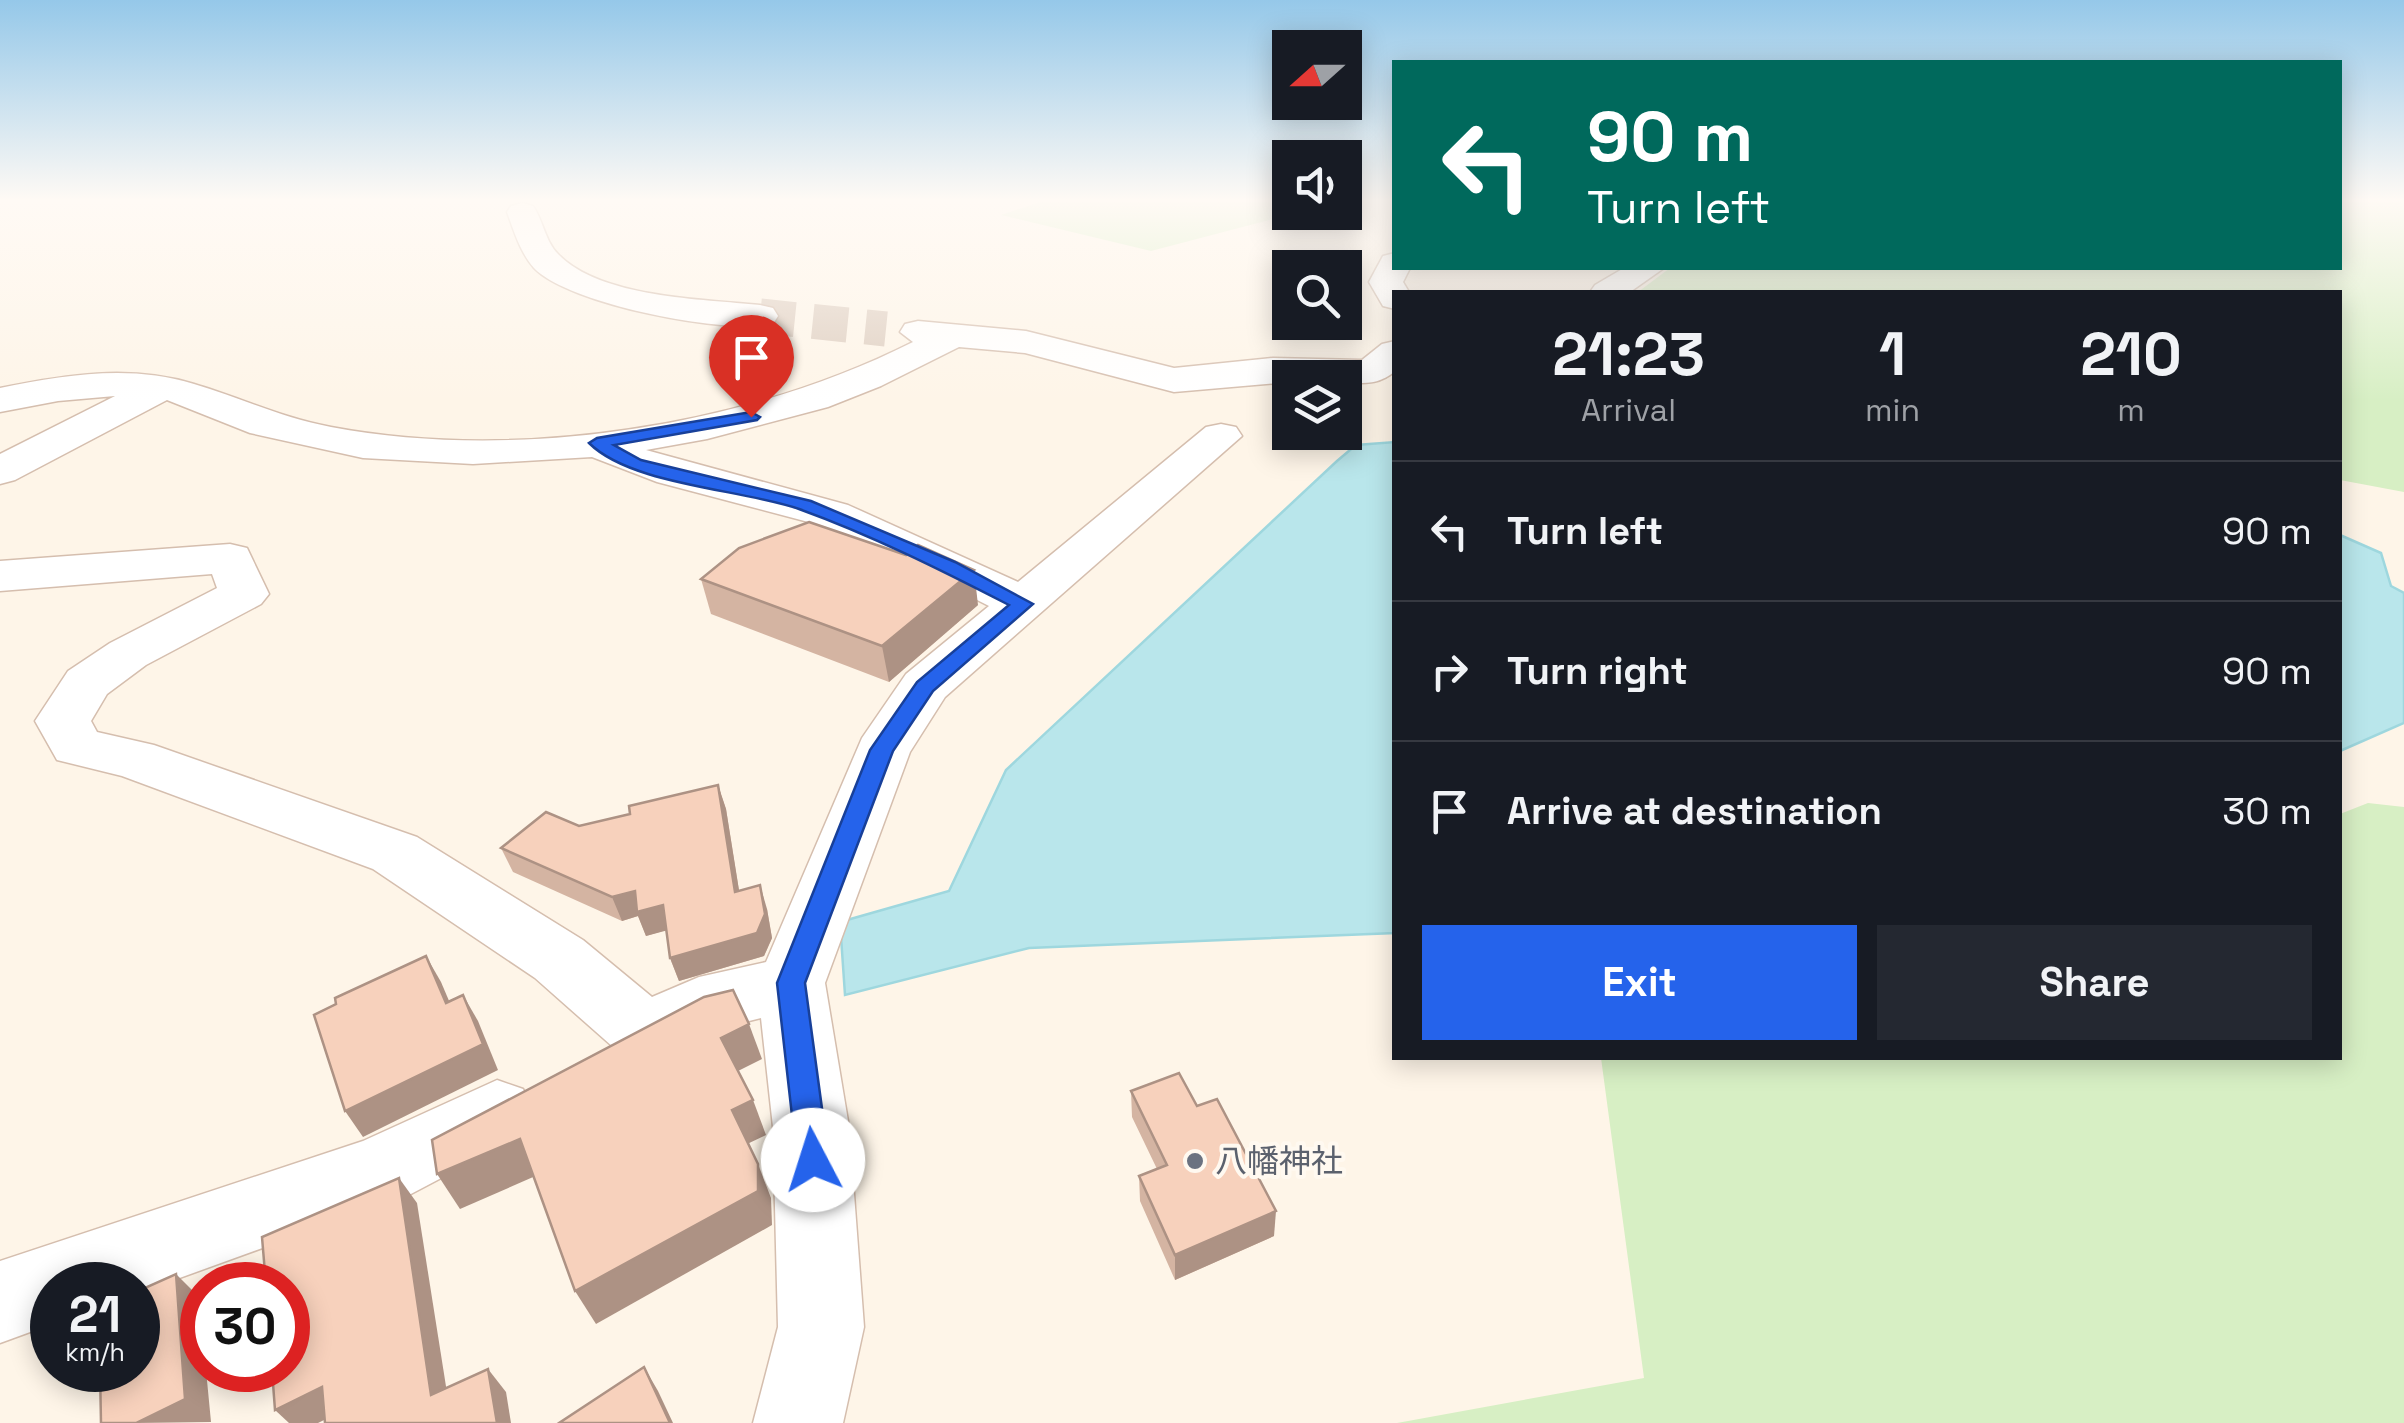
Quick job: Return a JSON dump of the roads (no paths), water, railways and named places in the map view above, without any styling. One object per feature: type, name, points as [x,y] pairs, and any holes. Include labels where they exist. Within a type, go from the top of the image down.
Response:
[{"type":"street","points":[[555,268],[569,278],[642,302],[760,316]]},
{"type":"street","points":[[1392,269],[1386,282],[1392,293]]},
{"type":"street","points":[[1609,290],[1644,270]]},
{"type":"street","points":[[886,329],[1026,342],[1174,380],[1273,370],[1387,365]]},
{"type":"street","points":[[0,400],[98,385],[162,387],[252,420],[364,445],[435,450],[597,443],[751,417],[816,398],[876,375],[952,336]]},
{"type":"street","points":[[0,471],[162,387]]},
{"type":"street","points":[[798,1423],[821,1327],[811,1126],[791,983],[882,750],[925,686],[1221,436]]},
{"type":"street","points":[[597,443],[635,464],[804,505],[948,566],[1022,604]]},
{"type":"street","points":[[0,576],[230,558],[244,594],[128,654],[87,682],[63,721],[77,746],[134,759],[395,853],[559,959],[646,1033]]},
{"type":"street","points":[[0,1302],[382,1170],[573,1074],[699,1005],[791,983]]},
{"type":"water","points":[[1392,442],[1392,933],[1029,948],[845,995],[840,922],[949,891],[1006,770],[1350,450],[1362,450],[1362,445]]},
{"type":"water","points":[[2342,536],[2381,553],[2391,586],[2404,593],[2404,723],[2342,750]]},
{"type":"tunnel","points":[[760,316],[886,329]]},
{"type":"place","name":"八幡神社","points":[[1195,1161]]}]
